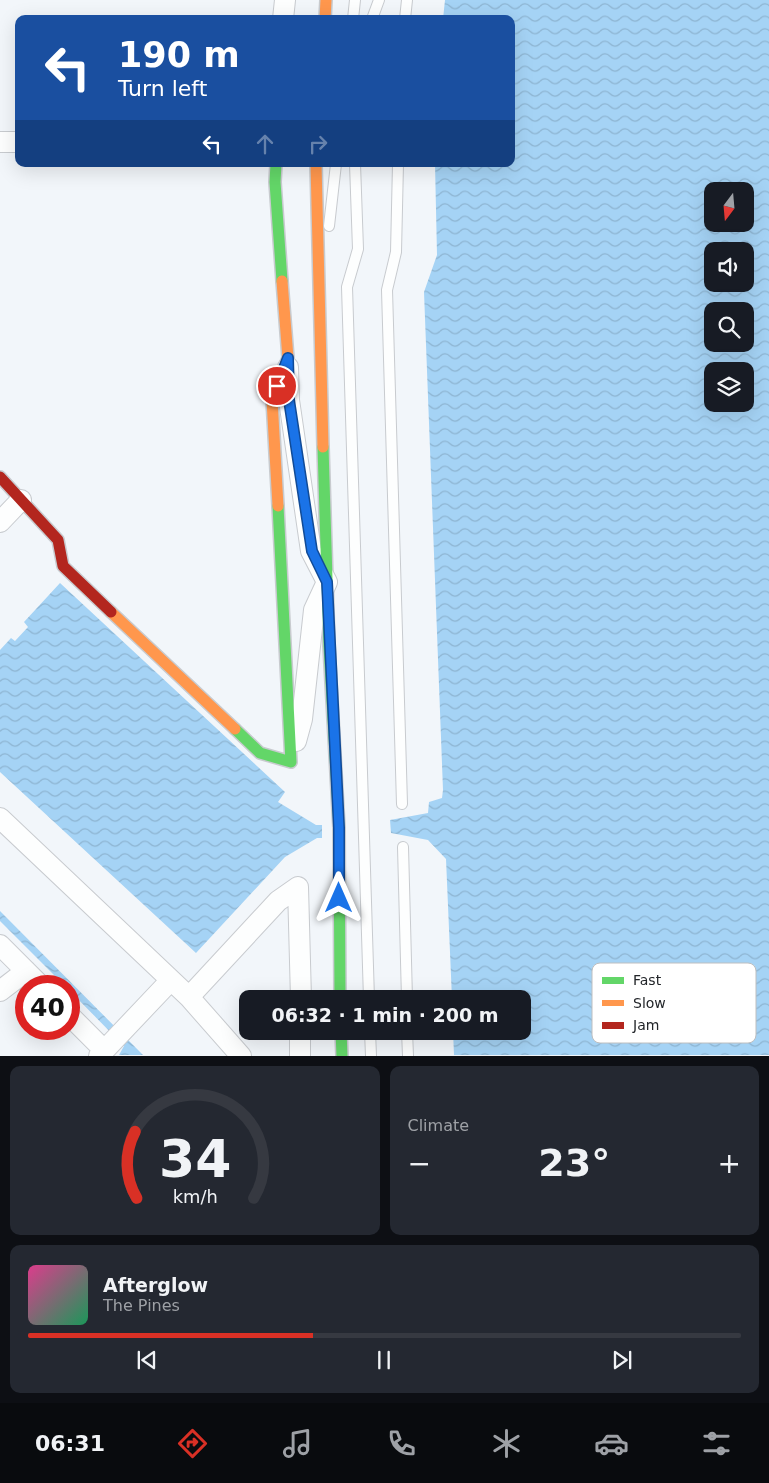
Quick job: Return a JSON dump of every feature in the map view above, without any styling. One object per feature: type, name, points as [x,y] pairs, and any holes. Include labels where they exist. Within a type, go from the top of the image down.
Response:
[{"type":"street","points":[[284,15],[286,0]]},
{"type":"street","points":[[325,15],[326,0]]},
{"type":"street","points":[[0,142],[15,142]]},
{"type":"street","points":[[276,167],[275,182],[288,358],[289,400],[312,551],[327,582]]},
{"type":"street","points":[[316,167],[317,261],[327,582],[339,828],[340,990]]},
{"type":"street","points":[[288,358],[272,400],[291,762]]},
{"type":"street","points":[[0,477],[58,540],[63,566],[260,753],[291,762]]},
{"type":"street","points":[[0,522],[21,500]]},
{"type":"street","points":[[291,762],[302,719],[314,610],[327,582]]},
{"type":"street","points":[[0,818],[189,997],[241,1056]]},
{"type":"street","points":[[189,997],[278,901],[298,887],[300,990]]},
{"type":"street","points":[[0,945],[30,975]]},
{"type":"street","points":[[0,992],[26,971]]},
{"type":"street","points":[[80,1025],[109,1050],[128,1024],[171,980]]},
{"type":"street","points":[[300,1040],[300,1056]]},
{"type":"street","points":[[341,1040],[342,1056]]},
{"type":"lane","points":[[353,15],[355,0]]},
{"type":"lane","points":[[373,15],[379,0]]},
{"type":"lane","points":[[405,15],[407,0]]},
{"type":"lane","points":[[317,261],[325,251],[336,167]]},
{"type":"lane","points":[[355,167],[358,249],[347,287],[369,990]]},
{"type":"lane","points":[[398,167],[396,252],[387,290],[402,804]]},
{"type":"lane","points":[[403,847],[406,990]]},
{"type":"lane","points":[[370,1040],[371,1056]]},
{"type":"lane","points":[[407,1040],[408,1056]]},
{"type":"water","points":[[445,0],[769,0],[769,1055],[454,1055],[453,1040],[531,1040],[531,990],[452,990],[446,859],[428,840],[391,833],[390,820],[428,813],[429,802],[442,798],[443,790],[424,292],[437,255],[435,167],[515,167],[515,15],[443,15]]},
{"type":"water","points":[[60,583],[285,792],[278,802],[316,825],[322,825],[322,838],[317,838],[285,857],[196,953],[0,772],[0,650],[11,638],[15,641],[28,627],[24,622]]},
{"type":"water","points":[[0,911],[64,975],[54,975],[0,921]]},
{"type":"water","points":[[80,992],[143,1055],[119,1055],[124,1046],[80,1001]]},
{"type":"traffic: fast","points":[[276,167],[275,182],[282,281]]},
{"type":"traffic: fast","points":[[323,447],[329,646],[339,828],[340,990]]},
{"type":"traffic: fast","points":[[235,729],[260,753],[291,762],[278,506]]},
{"type":"traffic: fast","points":[[341,1040],[342,1056]]},
{"type":"traffic: slow","points":[[325,15],[326,0]]},
{"type":"traffic: slow","points":[[316,167],[323,447]]},
{"type":"traffic: slow","points":[[278,506],[272,400],[288,358],[282,281]]},
{"type":"traffic: slow","points":[[111,612],[235,729]]},
{"type":"traffic: jam","points":[[0,477],[58,540],[63,566],[111,612]]},
{"type":"route","points":[[277,386],[288,358],[289,400],[312,551],[327,582],[339,828],[339,898]]}]
